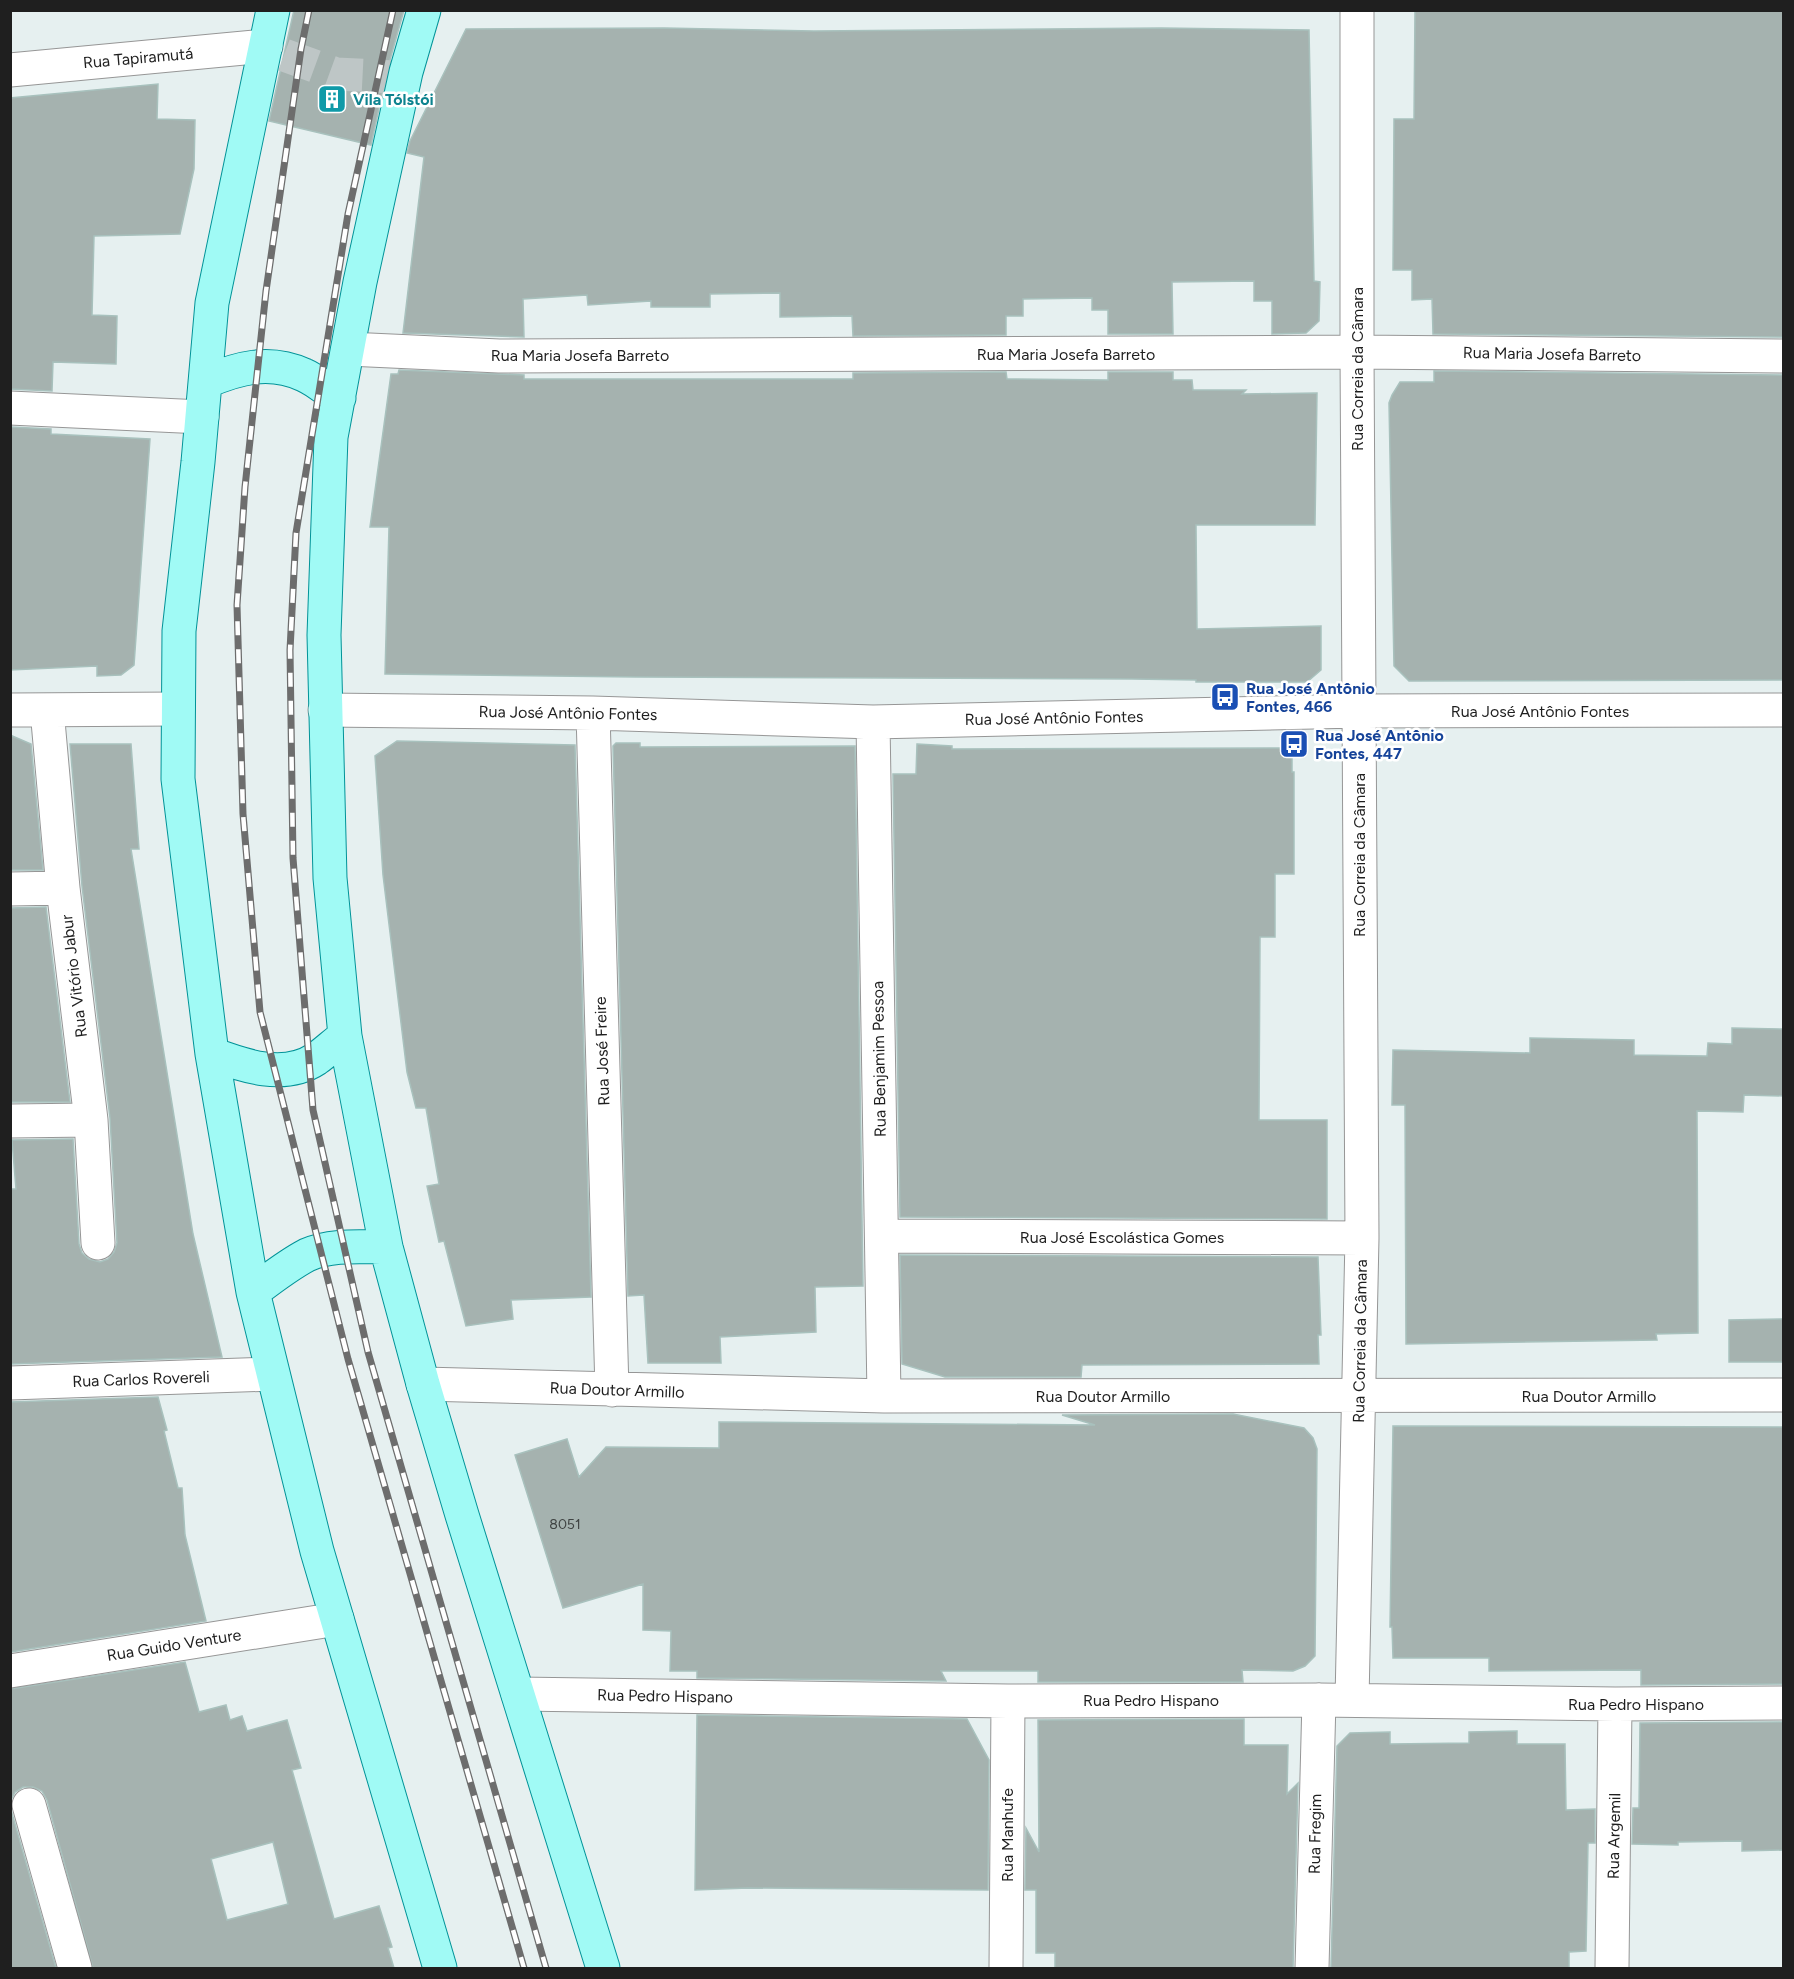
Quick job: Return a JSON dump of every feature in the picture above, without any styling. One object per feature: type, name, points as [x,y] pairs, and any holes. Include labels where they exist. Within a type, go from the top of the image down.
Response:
[{"type":"main road","points":[[273,10],[275,51],[212,303],[179,631],[178,779],[212,1054],[253,1292],[317,1551],[440,1968]]},
{"type":"main road","points":[[424,10],[400,74],[331,437],[324,635],[330,878],[345,1036],[386,1247],[423,1384],[603,1968]]},
{"type":"main road","points":[[205,382],[231,371],[266,365],[283,367],[306,375],[339,398]]},
{"type":"main road","points":[[212,1054],[248,1067],[292,1069],[314,1060],[345,1036]]},
{"type":"main road","points":[[253,1292],[309,1255],[322,1250],[350,1246],[386,1247]]},
{"type":"street","name":"Rua Correia da Câmara","points":[[1352,1700],[1362,1238],[1358,711],[1358,10]]},
{"type":"street","name":"Rua Tapiramutá","points":[[10,70],[275,51]]},
{"type":"street","name":"Rua Maria Josefa Barreto","points":[[348,349],[499,356],[1357,352],[1784,356]]},
{"type":"street","points":[[10,408],[202,417]]},
{"type":"street","points":[[10,710],[178,709]]},
{"type":"street","name":"Rua Vitório Jabur","points":[[47,710],[63,888],[91,1120],[98,1242]]},
{"type":"street","name":"Rua José Antônio Fontes","points":[[325,710],[593,713],[873,722],[1358,711],[1784,710]]},
{"type":"street","name":"Rua José Freire","points":[[593,713],[612,1390]]},
{"type":"street","name":"Rua Benjamim Pessoa","points":[[873,722],[884,1396]]},
{"type":"street","points":[[10,889],[63,888]]},
{"type":"street","points":[[10,1121],[91,1120]]},
{"type":"street","name":"Rua José Escolástica Gomes","points":[[882,1236],[1362,1238]]},
{"type":"street","name":"Rua Carlos Rovereli","points":[[10,1383],[272,1374]]},
{"type":"street","name":"Rua Doutor Armillo","points":[[423,1384],[884,1396],[1784,1395]]},
{"type":"street","name":"Rua Guido Venture","points":[[10,1671],[337,1619]]},
{"type":"street","name":"Rua Pedro Hispano","points":[[518,1694],[1008,1701],[1352,1700],[1615,1704],[1784,1703]]},
{"type":"street","name":"Rua Fregim","points":[[1312,1968],[1319,1700]]},
{"type":"street","name":"Rua Manhufe","points":[[1006,1968],[1008,1701]]},
{"type":"street","name":"Rua Argemil","points":[[1612,1968],[1615,1704]]},
{"type":"street","points":[[29,1805],[75,1968]]},
{"type":"building","name":"Vila Tólstói","points":[[294,10],[404,10],[388,67],[371,145],[269,121]]},
{"type":"building","points":[[1415,10],[1784,10],[1784,337],[1433,334],[1432,299],[1412,300],[1412,270],[1393,270],[1394,119],[1414,119]]},
{"type":"building","points":[[664,28],[814,31],[1161,28],[1309,30],[1314,281],[1320,282],[1319,321],[1306,333],[1272,334],[1272,301],[1254,301],[1254,281],[1172,282],[1173,334],[1108,334],[1108,310],[1092,310],[1092,298],[1023,299],[1023,316],[1006,316],[1006,335],[853,336],[852,316],[780,317],[780,293],[710,294],[710,307],[651,307],[651,301],[588,305],[587,295],[523,299],[524,337],[403,333],[424,157],[407,153],[410,141],[466,29]]},
{"type":"building","points":[[158,84],[157,119],[195,120],[194,169],[180,234],[94,236],[92,315],[117,316],[116,364],[53,362],[52,391],[10,389],[10,98]]},
{"type":"building","points":[[399,370],[524,375],[524,379],[853,379],[853,373],[1006,372],[1007,379],[1108,380],[1108,372],[1173,372],[1173,380],[1192,380],[1193,390],[1246,390],[1242,394],[1317,393],[1315,525],[1196,525],[1197,629],[1321,626],[1321,670],[1307,682],[385,674],[389,527],[370,527],[391,374],[398,374]]},
{"type":"building","points":[[1434,371],[1784,375],[1784,680],[1409,681],[1394,666],[1389,403],[1400,382],[1434,382]]},
{"type":"building","points":[[10,427],[51,429],[51,434],[150,439],[134,665],[121,675],[97,676],[97,666],[10,670]]},
{"type":"building","points":[[10,735],[31,744],[43,870],[10,870]]},
{"type":"building","points":[[397,741],[575,745],[591,1297],[511,1300],[513,1319],[466,1326],[444,1241],[439,1242],[427,1186],[439,1184],[426,1108],[416,1108],[407,1072],[383,875],[375,756]]},
{"type":"building","points":[[616,743],[640,743],[640,747],[855,746],[863,1286],[815,1287],[816,1332],[720,1337],[721,1363],[648,1363],[644,1295],[628,1296],[613,746]]},
{"type":"building","points":[[70,744],[131,744],[139,849],[131,849],[193,1234],[222,1357],[10,1364],[10,1189],[16,1189],[12,1140],[73,1139],[79,1244],[82,1253],[89,1259],[100,1262],[108,1259],[117,1243],[110,1118],[82,886]]},
{"type":"building","points":[[917,744],[952,746],[952,749],[1292,748],[1294,874],[1275,874],[1275,937],[1260,937],[1259,1120],[1327,1120],[1327,1219],[900,1217],[893,774],[916,774]]},
{"type":"building","points":[[46,907],[70,1102],[10,1102],[10,908]]},
{"type":"building","points":[[1732,1028],[1784,1029],[1784,1096],[1744,1095],[1743,1112],[1697,1111],[1698,1333],[1656,1334],[1657,1340],[1406,1344],[1405,1105],[1392,1105],[1393,1050],[1530,1053],[1530,1038],[1634,1040],[1634,1055],[1707,1056],[1708,1043],[1732,1044]]},
{"type":"building","points":[[900,1255],[1318,1257],[1321,1335],[1318,1335],[1319,1364],[1082,1365],[1081,1377],[945,1377],[902,1364]]},
{"type":"building","points":[[1784,1319],[1784,1362],[1729,1362],[1729,1320]]},
{"type":"building","points":[[158,1397],[178,1488],[182,1488],[185,1535],[206,1621],[10,1652],[10,1402]]},
{"type":"building","points":[[1233,1414],[1304,1428],[1313,1438],[1317,1449],[1315,1656],[1305,1666],[1293,1671],[1242,1670],[1243,1682],[1038,1682],[1038,1671],[941,1671],[946,1681],[697,1678],[697,1671],[670,1671],[671,1631],[643,1630],[643,1584],[563,1608],[515,1455],[567,1439],[579,1477],[606,1447],[719,1448],[719,1422],[1095,1425],[1062,1415]]},
{"type":"building","points":[[1393,1426],[1784,1427],[1784,1684],[1641,1685],[1641,1670],[1489,1671],[1489,1658],[1393,1658],[1392,1627],[1390,1627]]},
{"type":"building","points":[[185,1662],[199,1712],[226,1705],[230,1720],[242,1716],[247,1731],[287,1720],[301,1768],[292,1770],[334,1919],[379,1906],[392,1947],[388,1948],[394,1968],[93,1968],[47,1800],[42,1791],[33,1787],[23,1787],[15,1792],[11,1800],[11,1810],[56,1968],[10,1968],[10,1689]],"holes":[[[273,1842],[288,1904],[227,1920],[211,1859]]]},
{"type":"building","points":[[697,1715],[967,1719],[989,1760],[988,1890],[748,1888],[695,1890]]},
{"type":"building","points":[[1244,1719],[1244,1745],[1288,1745],[1287,1794],[1298,1783],[1293,1968],[1055,1968],[1055,1953],[1036,1953],[1036,1890],[1025,1890],[1026,1828],[1039,1852],[1038,1720]]},
{"type":"building","points":[[1784,1722],[1784,1850],[1742,1851],[1742,1841],[1678,1842],[1678,1845],[1632,1844],[1633,1808],[1639,1808],[1640,1723]]},
{"type":"building","points":[[1517,1731],[1517,1744],[1565,1744],[1566,1810],[1595,1809],[1595,1843],[1588,1843],[1586,1951],[1569,1952],[1569,1968],[1331,1968],[1337,1746],[1350,1733],[1390,1732],[1390,1744],[1469,1743],[1469,1732]]},
{"type":"tunnel","points":[[284,55],[336,74],[395,77]]},
{"type":"railway","points":[[309,10],[301,49],[266,291],[245,487],[237,605],[243,814],[260,1012],[348,1359],[524,1968]]},
{"type":"railway","points":[[393,10],[348,214],[296,533],[290,650],[293,858],[313,1110],[368,1352],[546,1968]]},
{"type":"place","name":"Vila Tólstói","points":[[332,99]]},
{"type":"place","name":"Rua José Antônio Fontes, 466","points":[[1225,697]]},
{"type":"place","name":"Rua José Antônio Fontes, 447","points":[[1294,744]]}]
